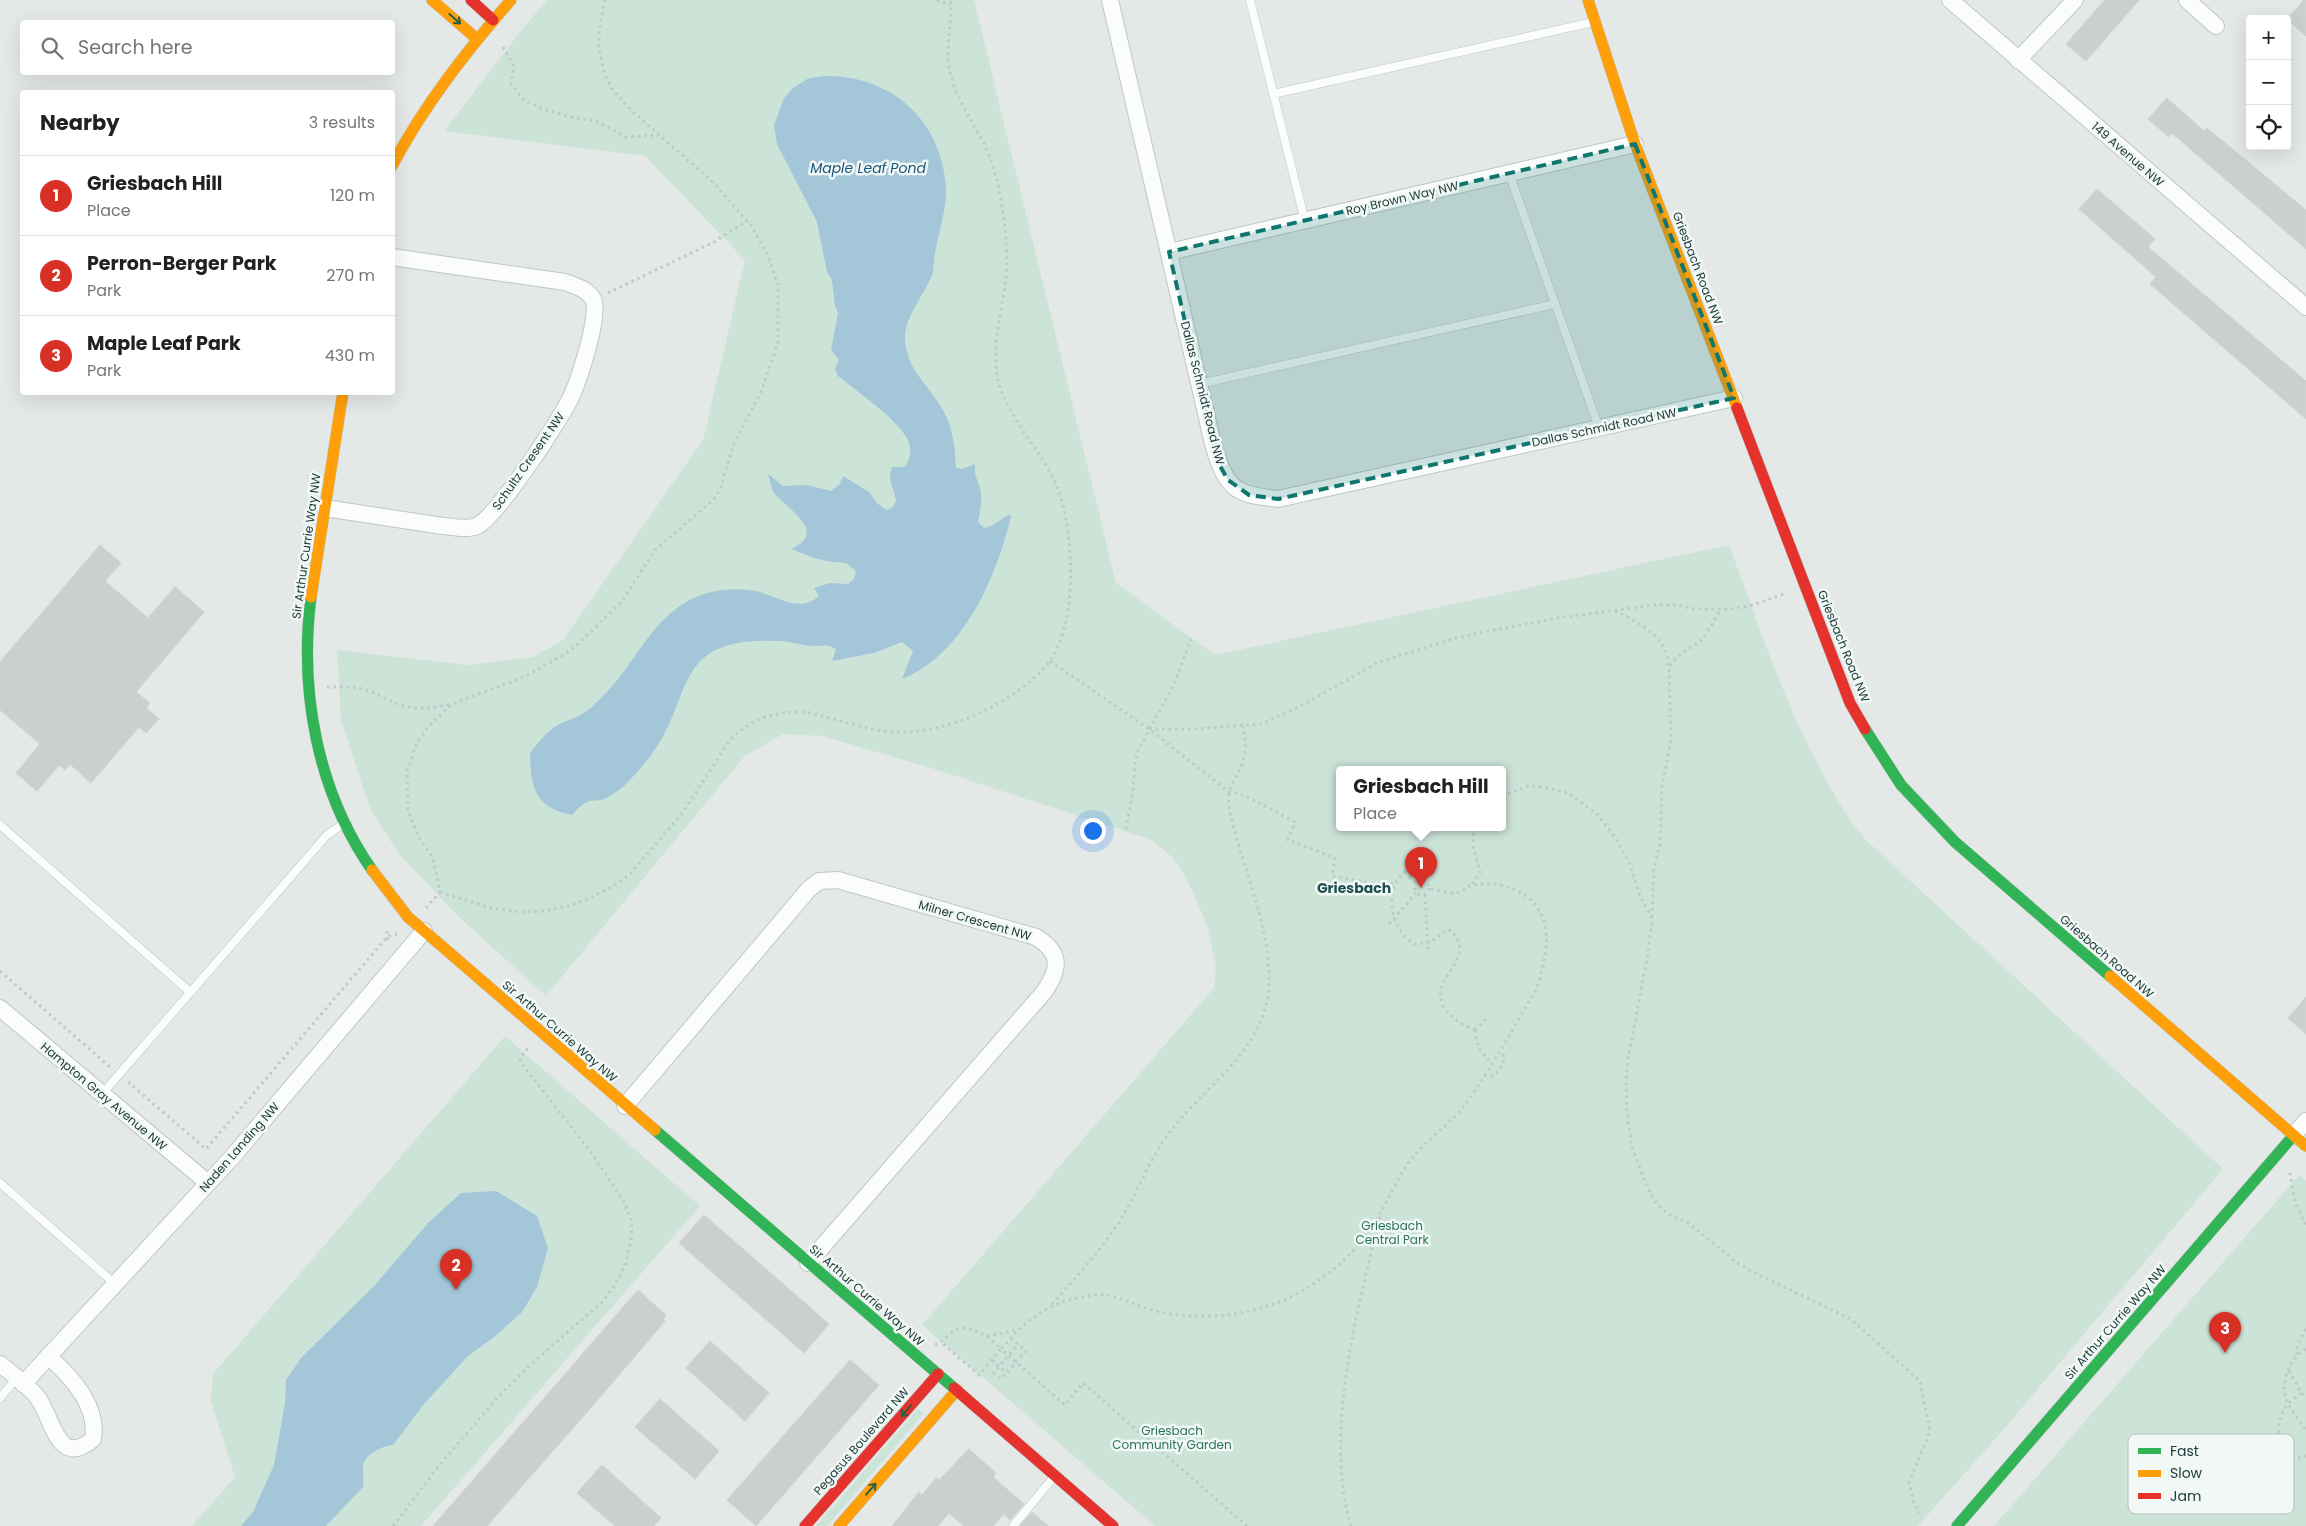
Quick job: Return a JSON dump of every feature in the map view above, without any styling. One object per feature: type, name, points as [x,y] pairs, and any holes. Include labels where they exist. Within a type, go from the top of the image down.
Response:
[{"type":"street","points":[[432,0],[477,38]]},
{"type":"street","points":[[470,0],[493,20]]},
{"type":"street","points":[[395,160],[406,137],[431,99],[477,38],[511,0]]},
{"type":"street","name":"Dallas Schmidt Road NW","points":[[1110,0],[1219,464],[1228,480],[1237,489],[1250,495],[1278,499],[1734,398]]},
{"type":"street","name":"Griesbach Road NW","points":[[1588,0],[1635,144],[1850,702],[1882,757],[1901,785],[1926,814],[1962,849],[2300,1141]]},
{"type":"street","name":"149 Avenue NW","points":[[1950,0],[2306,308]]},
{"type":"street","points":[[2018,60],[2075,0]]},
{"type":"street","points":[[2186,0],[2216,26]]},
{"type":"street","name":"Roy Brown Way NW","points":[[1169,252],[1635,144]]},
{"type":"street","points":[[395,257],[565,282],[582,288],[594,300]]},
{"type":"street","name":"Schultz Cresent NW","points":[[325,508],[463,528],[477,526],[487,519],[554,428],[572,396],[585,358],[592,328],[595,311],[594,300]]},
{"type":"street","name":"Sir Arthur Currie Way NW","points":[[343,395],[308,616],[307,670],[315,738],[336,805],[373,873],[393,901],[424,932],[1114,1526]]},
{"type":"street","name":"Milner Crescent NW","points":[[625,1106],[809,889],[819,881],[838,880],[1036,937],[1046,943],[1056,959],[1056,971],[1044,992],[808,1263]]},
{"type":"street","name":"Naden Landing NW","points":[[20,1381],[48,1356],[208,1183],[424,932]]},
{"type":"street","name":"Hampton Gray Avenue NW","points":[[0,1008],[208,1183]]},
{"type":"street","points":[[2300,1141],[2306,1121]]},
{"type":"street","name":"Sir Arthur Currie Way NW","points":[[1957,1526],[2300,1141]]},
{"type":"street","points":[[0,1364],[42,1404],[62,1445],[71,1449],[79,1449],[93,1439],[95,1428],[92,1417],[77,1386],[69,1375],[48,1356]]},
{"type":"street","name":"Pegasus Boulevard NW","points":[[805,1526],[938,1374]]},
{"type":"street","points":[[839,1526],[957,1390]]},
{"type":"lane","points":[[1250,0],[1305,221]]},
{"type":"lane","points":[[1273,94],[1595,22]]},
{"type":"lane","points":[[1509,173],[1599,428]]},
{"type":"lane","points":[[1199,384],[1555,304]]},
{"type":"lane","points":[[102,1094],[327,835],[345,822]]},
{"type":"lane","points":[[0,825],[190,992]]},
{"type":"lane","points":[[0,1183],[114,1283]]},
{"type":"lane","points":[[0,1398],[20,1381]]},
{"type":"lane","points":[[1013,1526],[1055,1476]]},
{"type":"path","points":[[309,687],[352,687],[367,690],[393,703],[424,709],[452,704],[524,677],[575,647],[622,601],[655,550],[714,498],[721,487],[734,443],[761,392],[778,343],[778,285],[769,258],[747,221],[715,184],[622,102],[612,90],[605,75],[599,50],[599,31],[605,0]]},
{"type":"path","points":[[936,0],[951,5]]},
{"type":"path","points":[[440,892],[491,908],[521,912],[544,911],[588,899],[628,876],[686,808],[730,740],[740,729],[754,721],[782,712],[806,712],[885,732],[907,732],[931,728],[967,718],[1007,698],[1039,673],[1056,652],[1067,615],[1071,570],[1069,533],[1060,494],[1046,465],[1012,413],[999,384],[996,349],[1006,277],[1004,229],[998,187],[986,148],[960,97],[951,74],[948,38],[951,0]]},
{"type":"path","points":[[503,47],[514,66],[511,84],[524,100],[542,109],[596,121],[626,136],[660,135]]},
{"type":"path","points":[[594,300],[714,242],[747,221]]},
{"type":"path","points":[[1149,729],[1243,726],[1272,721],[1358,672],[1403,653],[1492,630],[1558,618],[1654,605],[1677,605],[1695,609],[1721,609],[1753,605],[1806,586]]},
{"type":"path","points":[[1668,672],[1669,667],[1676,658],[1704,639],[1721,609]]},
{"type":"path","points":[[1615,611],[1641,625],[1660,641],[1669,658],[1671,741],[1662,786],[1660,837],[1654,868],[1652,919],[1647,960],[1628,1058],[1626,1081],[1627,1112],[1632,1147],[1646,1184],[1656,1203],[1668,1214],[1690,1224],[1745,1267],[1851,1319],[1920,1381],[1930,1431],[1910,1483],[1914,1503],[1920,1513]]},
{"type":"path","points":[[1126,829],[1134,791],[1135,762],[1149,729],[1176,680],[1191,639]]},
{"type":"path","points":[[1050,661],[1149,729],[1229,792],[1244,796],[1296,822],[1288,840],[1335,858],[1332,876],[1370,883],[1396,884]]},
{"type":"path","points":[[440,892],[433,858],[419,838],[408,810],[407,771],[417,743],[427,728],[452,704]]},
{"type":"path","points":[[1050,1306],[1079,1274],[1118,1223],[1170,1133],[1231,1068],[1250,1040],[1264,1012],[1269,985],[1269,970],[1261,924],[1230,808],[1229,792],[1244,754],[1243,726]]},
{"type":"path","points":[[1506,794],[1520,788],[1536,786],[1569,794],[1597,814],[1615,837],[1630,864],[1640,896],[1652,919]]},
{"type":"path","points":[[1404,872],[1416,882],[1424,881],[1429,888],[1457,893],[1472,885],[1479,877],[1480,870],[1473,846],[1474,831]]},
{"type":"path","points":[[1410,866],[1396,884],[1392,900],[1395,918],[1400,931],[1415,944],[1427,944],[1437,939],[1448,929],[1458,941],[1459,956],[1441,988],[1440,1000],[1444,1008],[1457,1021],[1475,1030]]},
{"type":"path","points":[[1416,882],[1414,887],[1416,893]]},
{"type":"path","points":[[1247,1526],[1083,1383],[1064,1405],[1001,1349],[1030,1318],[1050,1306],[1072,1299],[1104,1294],[1148,1309],[1190,1316],[1222,1316],[1262,1308],[1297,1294],[1327,1275],[1356,1247],[1381,1213],[1414,1156],[1460,1110],[1500,1052],[1535,992],[1545,955],[1547,928],[1537,908],[1520,893],[1497,884],[1472,885]]},
{"type":"path","points":[[1428,952],[1424,894],[1429,888]]},
{"type":"path","points":[[424,910],[440,892]]},
{"type":"path","points":[[1416,893],[1424,894]]},
{"type":"path","points":[[1389,924],[1416,893]]},
{"type":"path","points":[[387,931],[388,938]]},
{"type":"path","points":[[0,971],[206,1148],[388,938],[398,934]]},
{"type":"path","points":[[1475,1030],[1485,1020],[1491,1018]]},
{"type":"path","points":[[1475,1030],[1480,1049],[1492,1064]]},
{"type":"path","points":[[393,1526],[442,1462],[499,1396],[529,1366],[602,1302],[615,1285],[626,1263],[631,1240],[632,1221],[622,1198],[587,1147],[521,1063],[520,1058],[540,1033]]},
{"type":"path","points":[[1484,1075],[1493,1076],[1499,1070],[1504,1061],[1504,1056],[1500,1052]]},
{"type":"path","points":[[2290,1173],[2296,1205],[2306,1225]]},
{"type":"path","points":[[1351,1526],[1344,1496],[1341,1465],[1341,1440],[1347,1371],[1362,1289],[1381,1213]]},
{"type":"path","points":[[2297,1355],[2296,1349],[2306,1328]]},
{"type":"path","points":[[986,1336],[1017,1330]]},
{"type":"path","points":[[1010,1338],[1018,1344],[1026,1351],[1001,1379],[994,1373],[1018,1344]]},
{"type":"path","points":[[2306,1349],[2290,1363],[2284,1391],[2288,1404],[2306,1430]]},
{"type":"path","points":[[992,1360],[1006,1373]]},
{"type":"path","points":[[2288,1370],[2301,1393],[2306,1395]]},
{"type":"path","points":[[2279,1434],[2278,1430],[2288,1404],[2301,1393]]},
{"type":"highlighted area","points":[[1635,144],[1734,398],[1278,499],[1249,495],[1228,480],[1219,464],[1169,252]]},
{"type":"green space","points":[[547,0],[974,0],[1116,583],[1215,655],[1729,545],[1772,663],[1810,750],[1844,811],[1861,834],[2223,1169],[2004,1429],[1918,1526],[1155,1526],[922,1325],[1214,988],[1216,966],[1207,925],[1186,877],[1173,858],[1152,840],[934,769],[822,736],[783,734],[744,757],[546,996],[459,917],[398,853],[369,806],[341,719],[337,650],[468,665],[533,657],[563,640],[703,440],[745,260],[645,156],[444,131]]},
{"type":"green space","points":[[505,1036],[700,1206],[421,1526],[192,1526],[235,1477],[211,1401],[213,1374]]},
{"type":"green space","points":[[2299,1175],[2306,1181],[2306,1526],[1994,1526]]},
{"type":"green space","points":[[918,1409],[924,1413],[827,1526],[816,1526]]},
{"type":"water","name":"Maple Leaf Pond","points":[[825,76],[849,78],[871,83],[891,93],[923,121],[934,140],[942,162],[946,194],[933,272],[911,314],[905,332],[905,341],[910,361],[943,410],[949,424],[953,438],[956,468],[962,469],[975,464],[975,474],[981,496],[978,522],[984,528],[1009,515],[1011,516],[997,563],[975,611],[960,632],[943,651],[924,667],[902,679],[913,651],[902,642],[874,653],[832,661],[836,650],[828,645],[811,646],[778,641],[742,642],[717,649],[700,661],[689,677],[661,741],[632,778],[613,794],[604,799],[585,803],[572,815],[559,811],[542,801],[537,794],[532,776],[530,753],[553,728],[580,715],[597,702],[613,685],[655,629],[680,605],[703,594],[733,589],[756,591],[788,602],[804,604],[819,596],[814,588],[830,583],[848,584],[854,579],[856,572],[849,565],[822,560],[791,549],[802,542],[806,535],[806,528],[796,514],[774,493],[768,474],[783,486],[807,485],[831,491],[839,485],[843,476],[869,492],[877,503],[886,510],[892,508],[896,501],[891,481],[892,467],[904,467],[907,464],[910,456],[909,443],[905,435],[890,419],[838,376],[835,369],[839,360],[831,350],[838,313],[835,306],[832,280],[827,272],[817,222],[777,144],[774,125],[784,98],[793,88],[809,78]]},
{"type":"water","points":[[496,1191],[537,1216],[548,1248],[537,1287],[522,1312],[493,1338],[468,1356],[424,1404],[393,1445],[379,1449],[367,1458],[363,1467],[363,1487],[326,1526],[241,1526],[253,1512],[274,1465],[285,1403],[286,1380],[301,1358],[375,1285],[428,1223],[461,1193]]},
{"type":"building","points":[[2105,0],[2139,0],[2086,61],[2066,44]]},
{"type":"building","points":[[2306,0],[2306,36],[2291,23],[2291,15]]},
{"type":"building","points":[[2167,98],[2204,131],[2207,128],[2306,210],[2306,249],[2172,133],[2169,137],[2148,119]]},
{"type":"building","points":[[2097,189],[2155,239],[2148,247],[2306,381],[2306,419],[2150,284],[2156,277],[2079,209]]},
{"type":"building","points":[[100,545],[121,563],[105,581],[148,618],[175,587],[204,612],[136,692],[150,703],[146,708],[159,719],[146,733],[139,727],[91,783],[70,764],[65,770],[59,765],[37,791],[16,773],[40,744],[0,710],[0,662]]},
{"type":"building","points":[[2306,997],[2306,1034],[2288,1018]]},
{"type":"building","points":[[704,1215],[829,1324],[804,1353],[679,1243]]},
{"type":"building","points":[[638,1290],[666,1315],[663,1319],[665,1321],[595,1403],[487,1526],[433,1526]]},
{"type":"building","points":[[710,1341],[769,1393],[745,1421],[686,1368]]},
{"type":"building","points":[[850,1360],[879,1385],[756,1526],[727,1500]]},
{"type":"building","points":[[660,1399],[719,1451],[695,1479],[635,1427]]},
{"type":"building","points":[[969,1449],[996,1473],[993,1477],[1024,1504],[1010,1520],[1004,1514],[993,1526],[964,1526],[949,1513],[938,1526],[892,1526],[919,1492],[922,1495],[936,1478],[939,1480]]},
{"type":"building","points":[[602,1465],[661,1518],[654,1526],[615,1526],[577,1493]]},
{"type":"building","points":[[1032,1512],[1048,1526],[1020,1526]]},
{"type":"traffic: fast","points":[[311,597],[308,632],[308,668],[316,739],[325,774],[338,807],[353,839],[372,870]]},
{"type":"traffic: fast","points":[[1865,729],[1901,785],[1955,842],[2110,976]]},
{"type":"traffic: fast","points":[[655,1130],[954,1388]]},
{"type":"traffic: fast","points":[[1957,1526],[2293,1136]]},
{"type":"traffic: slow","points":[[432,0],[477,39]]},
{"type":"traffic: slow","points":[[395,160],[432,100],[478,39],[511,0]]},
{"type":"traffic: slow","points":[[1588,0],[1635,144],[1737,408]]},
{"type":"traffic: slow","points":[[311,597],[343,395]]},
{"type":"traffic: slow","points":[[372,870],[408,917],[655,1130]]},
{"type":"traffic: slow","points":[[2110,976],[2306,1146]]},
{"type":"traffic: slow","points":[[839,1526],[957,1390]]},
{"type":"traffic: jam","points":[[471,0],[493,20]]},
{"type":"traffic: jam","points":[[1737,408],[1850,703],[1865,729]]},
{"type":"traffic: jam","points":[[805,1526],[938,1374]]},
{"type":"traffic: jam","points":[[954,1388],[1113,1526]]},
{"type":"place","name":"Griesbach Hill","points":[[1421,888]]},
{"type":"place","name":"Perron-Berger Park","points":[[456,1290]]},
{"type":"place","name":"Maple Leaf Park","points":[[2225,1353]]},
{"type":"district","name":"Griesbach","points":[[1354,888]]},
{"type":"park label","name":"Griesbach Central Park","points":[[1392,1232]]},
{"type":"park label","name":"Griesbach Community Garden","points":[[1172,1437]]}]
